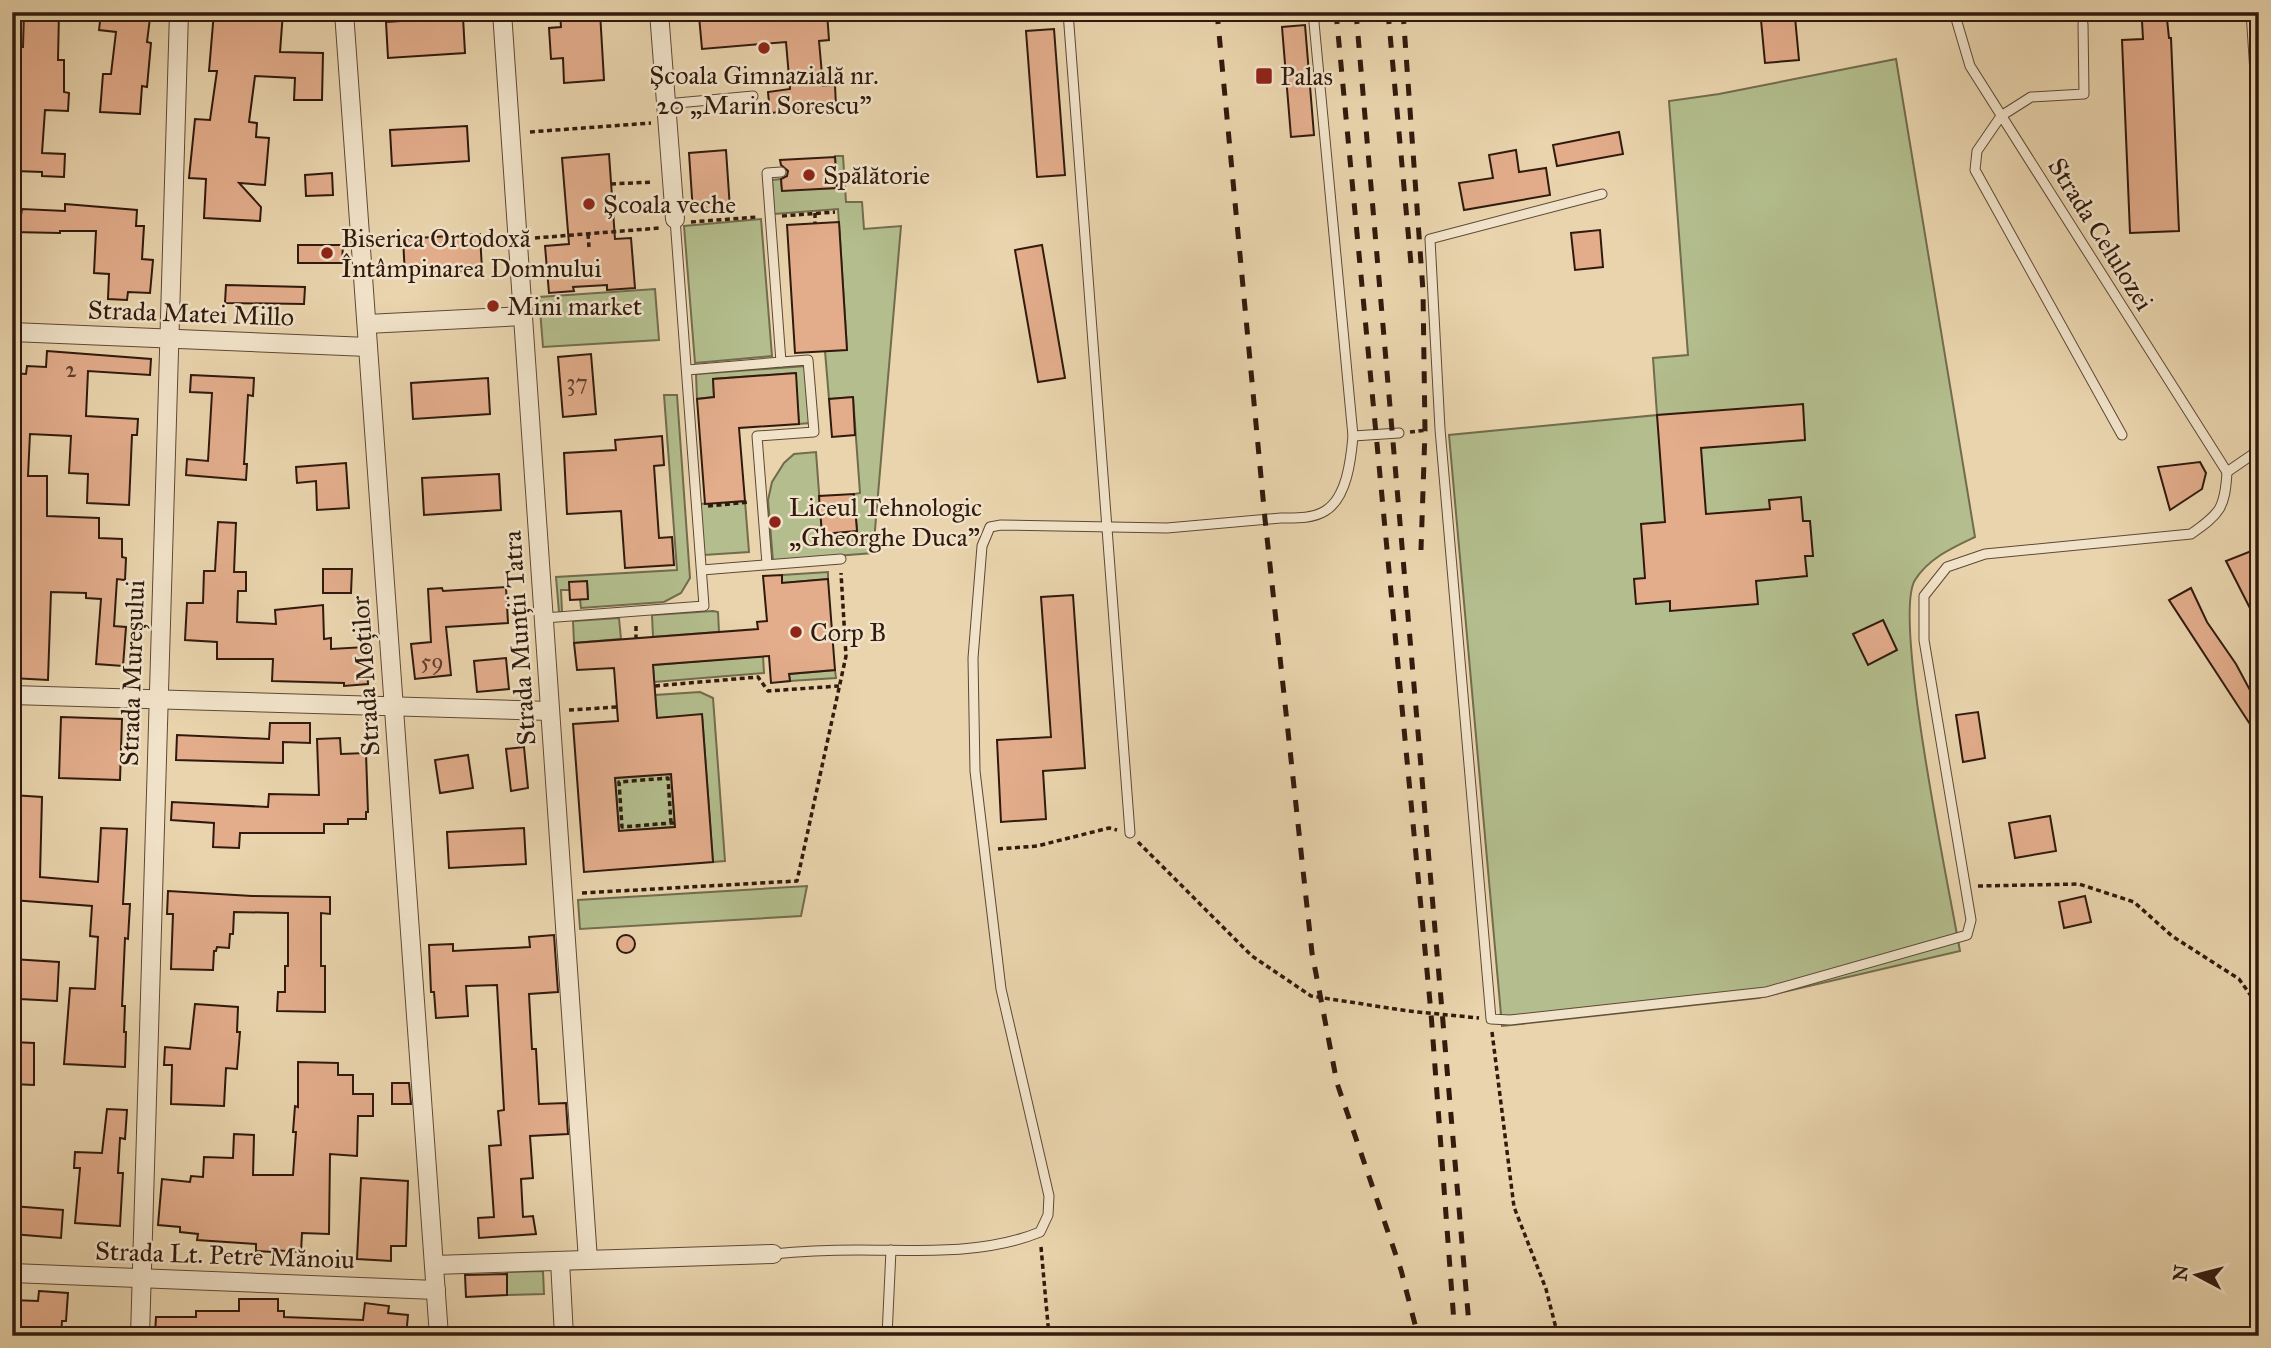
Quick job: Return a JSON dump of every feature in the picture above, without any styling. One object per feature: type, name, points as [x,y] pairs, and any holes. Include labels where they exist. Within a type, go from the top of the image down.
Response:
[{"type":"street","name":"Strada Mureșului","points":[[140,1336],[179,12]]},
{"type":"street","name":"Strada Moților","points":[[345,12],[439,1336]]},
{"type":"street","name":"Strada Munții Tatra","points":[[502,12],[588,1260]]},
{"type":"street","points":[[659,12],[675,223]]},
{"type":"street","points":[[367,324],[523,316]]},
{"type":"street","name":"Strada Matei Millo","points":[[12,332],[368,346]]},
{"type":"street","points":[[12,695],[550,711]]},
{"type":"street","points":[[434,1265],[773,1254]]},
{"type":"street","points":[[560,1261],[564,1336]]},
{"type":"street","name":"Strada Lt. Petre Mănoiu","points":[[12,1273],[436,1290]]},
{"type":"lane","points":[[1069,12],[1130,833]]},
{"type":"lane","points":[[773,1254],[817,1250],[944,1250],[1016,1242],[1040,1232],[1048,1215],[1049,1196],[1001,989],[975,771],[973,658],[982,545],[990,527],[1001,525],[1174,527],[1240,520],[1302,518],[1325,512],[1337,499],[1350,469],[1353,436],[1313,12]]},
{"type":"lane","name":"Strada Celulozei","points":[[1954,12],[1970,66],[2227,472]]},
{"type":"lane","points":[[2251,12],[2259,133]]},
{"type":"lane","points":[[2083,24],[2084,94],[2031,97],[2001,116],[1977,151],[1975,170],[2122,435]]},
{"type":"lane","points":[[666,104],[753,96]]},
{"type":"lane","points":[[781,172],[767,173],[781,362]]},
{"type":"lane","points":[[1602,194],[1430,239],[1440,429],[1491,1019],[1510,1020],[1766,992],[1966,935],[1972,920],[1924,640],[1924,596],[1947,567],[1985,554],[2191,534],[2216,517],[2226,495],[2227,472],[2259,450]]},
{"type":"lane","points":[[544,618],[704,606],[675,223]]},
{"type":"lane","points":[[687,370],[808,360],[814,432],[757,436],[767,564]]},
{"type":"lane","points":[[1353,436],[1399,433]]},
{"type":"lane","points":[[702,570],[841,559]]},
{"type":"lane","points":[[887,1336],[891,1250]]},
{"type":"path","points":[[510,134],[667,122]]},
{"type":"path","points":[[611,184],[672,180]]},
{"type":"path","points":[[815,213],[816,224]]},
{"type":"path","points":[[517,239],[675,223]]},
{"type":"path","points":[[587,234],[589,247]]},
{"type":"path","points":[[1399,433],[1440,429]]},
{"type":"path","points":[[697,507],[750,502]]},
{"type":"path","points":[[563,894],[797,881],[846,656],[841,559]]},
{"type":"path","points":[[654,686],[758,677],[768,691],[839,686]]},
{"type":"path","points":[[550,711],[617,707]]},
{"type":"path","points":[[670,778],[673,823],[620,827],[617,782],[670,778]]},
{"type":"path","points":[[985,849],[1037,846],[1109,828],[1130,833],[1252,956],[1311,996],[1408,1011],[1491,1019],[1514,1207],[1546,1289],[1558,1336]]},
{"type":"path","points":[[1966,887],[2079,884],[2134,902],[2172,936],[2239,979],[2259,1007]]},
{"type":"path","points":[[1040,1232],[1049,1336]]},
{"type":"green space","points":[[1896,59],[1975,537],[1942,554],[1921,572],[1915,580],[1910,604],[1916,698],[1960,951],[1758,998],[1502,1026],[1449,435],[1657,415],[1653,358],[1688,355],[1669,101],[1719,94]]},
{"type":"green space","points":[[835,156],[843,156],[846,202],[862,202],[864,229],[901,226],[873,553],[773,561],[768,500],[772,482],[784,463],[794,454],[816,452],[822,533],[857,531],[854,494],[860,493],[853,397],[829,399],[825,351],[847,349],[838,209],[774,214],[772,180],[781,179],[782,190],[837,188]]},
{"type":"green space","points":[[761,219],[772,356],[695,363],[684,226]]},
{"type":"green space","points":[[655,289],[659,340],[543,347],[539,297]]},
{"type":"green space","points":[[806,366],[810,423],[799,424],[795,373],[713,379],[714,397],[697,399],[696,374]]},
{"type":"green space","points":[[664,395],[677,395],[690,578],[681,593],[664,602],[581,608],[580,599],[588,598],[587,582],[570,582],[570,590],[561,590],[562,612],[559,612],[556,577],[677,570]]},
{"type":"green space","points":[[745,501],[749,552],[704,555],[700,504]]},
{"type":"green space","points":[[828,572],[828,579],[782,583],[782,575]]},
{"type":"green space","points":[[718,612],[719,632],[653,637],[652,615]]},
{"type":"green space","points":[[619,618],[621,639],[574,643],[573,621]]},
{"type":"green space","points":[[763,656],[764,673],[654,682],[653,665]]},
{"type":"green space","points":[[835,670],[836,678],[790,681],[789,674]]},
{"type":"green space","points":[[700,692],[713,698],[725,861],[713,862],[702,715],[657,718],[655,695]]},
{"type":"green space","points":[[671,774],[675,827],[619,831],[615,778]]},
{"type":"green space","points":[[807,886],[801,916],[580,929],[578,900]]},
{"type":"green space","points":[[543,1271],[544,1294],[507,1295],[506,1272]]},
{"type":"building","points":[[24,12],[59,12],[58,60],[64,60],[64,92],[69,93],[68,111],[45,110],[42,153],[65,154],[64,177],[42,176],[42,172],[16,171],[16,167],[12,166],[12,47],[23,47]]},
{"type":"building","points":[[214,12],[283,12],[280,52],[323,53],[322,100],[294,100],[295,78],[255,76],[249,122],[257,123],[256,137],[269,138],[265,185],[239,183],[261,207],[260,221],[204,218],[206,179],[189,178],[195,119],[210,120],[217,71],[209,71]]},
{"type":"building","points":[[560,12],[600,12],[604,80],[564,83],[563,58],[551,59],[549,28],[561,27]]},
{"type":"building","points":[[747,12],[827,12],[829,40],[819,41],[823,86],[835,85],[836,107],[770,113],[768,92],[790,89],[786,42],[702,49],[699,16]]},
{"type":"building","points":[[101,13],[150,18],[147,87],[142,86],[140,114],[100,112],[103,74],[111,74],[116,32],[99,30]]},
{"type":"building","points":[[463,17],[465,53],[388,58],[386,22]]},
{"type":"building","points":[[1795,17],[1799,60],[1765,63],[1761,20]]},
{"type":"building","points":[[2167,19],[2171,38],[2179,231],[2130,233],[2122,40],[2143,39],[2142,21]]},
{"type":"building","points":[[1305,25],[1314,135],[1291,137],[1282,27]]},
{"type":"building","points":[[1054,29],[1065,175],[1037,177],[1026,31]]},
{"type":"building","points":[[467,126],[469,161],[392,166],[390,130]]},
{"type":"building","points":[[1619,132],[1623,154],[1557,166],[1553,145]]},
{"type":"building","points":[[726,150],[730,209],[693,212],[689,153]]},
{"type":"building","points":[[1516,150],[1519,172],[1546,168],[1550,195],[1464,210],[1459,183],[1493,178],[1489,155]]},
{"type":"building","points":[[609,154],[615,239],[631,238],[635,288],[607,290],[607,285],[573,287],[574,291],[549,293],[545,246],[569,244],[562,158]]},
{"type":"building","name":"Spălătorie","points":[[835,157],[837,188],[782,191],[781,179],[787,176],[788,171],[781,165],[780,160]]},
{"type":"building","points":[[332,173],[333,195],[306,196],[305,175]]},
{"type":"building","points":[[65,204],[137,210],[136,226],[144,226],[142,259],[153,260],[150,293],[128,292],[127,300],[108,299],[109,274],[94,273],[96,231],[12,232],[12,215],[21,215],[22,209],[65,211]]},
{"type":"building","points":[[839,222],[847,350],[795,353],[787,225]]},
{"type":"building","points":[[1600,230],[1603,267],[1575,270],[1571,233]]},
{"type":"building","points":[[480,234],[482,270],[405,275],[403,239]]},
{"type":"building","points":[[298,245],[343,245],[342,263],[298,263]]},
{"type":"building","points":[[1042,245],[1065,378],[1038,382],[1015,250]]},
{"type":"building","points":[[226,285],[305,287],[304,304],[225,303]]},
{"type":"building","points":[[47,351],[151,359],[150,375],[88,371],[86,416],[138,419],[137,435],[132,435],[129,505],[87,503],[88,474],[69,473],[71,436],[30,434],[28,476],[47,476],[47,516],[99,518],[99,538],[122,539],[122,557],[126,558],[125,580],[117,579],[114,626],[126,627],[123,666],[96,664],[101,599],[86,598],[86,593],[51,592],[48,680],[12,678],[12,373],[26,374],[27,366],[46,367]]},
{"type":"building","points":[[591,354],[596,414],[563,417],[558,357]]},
{"type":"building","points":[[796,373],[799,424],[739,428],[745,501],[705,504],[697,399],[714,397],[713,379]]},
{"type":"building","points":[[191,375],[254,378],[253,396],[248,395],[244,464],[247,464],[246,480],[186,475],[187,459],[208,461],[212,393],[190,392]]},
{"type":"building","points":[[488,378],[490,414],[413,419],[411,383]]},
{"type":"building","points":[[853,397],[855,435],[832,437],[829,399]]},
{"type":"building","points":[[1803,404],[1805,440],[1701,448],[1706,514],[1770,509],[1769,500],[1801,497],[1803,521],[1810,521],[1813,556],[1805,556],[1807,576],[1756,581],[1758,604],[1670,611],[1670,601],[1636,604],[1634,579],[1645,578],[1641,524],[1665,522],[1657,415]]},
{"type":"building","points":[[662,436],[664,465],[654,466],[659,538],[672,537],[674,565],[625,568],[621,511],[567,514],[564,453],[616,450],[615,440]]},
{"type":"building","points":[[2200,462],[2206,473],[2202,489],[2170,510],[2158,467]]},
{"type":"building","points":[[346,463],[349,508],[317,510],[316,481],[297,483],[296,467]]},
{"type":"building","points":[[499,474],[501,510],[424,515],[422,478]]},
{"type":"building","points":[[854,494],[857,531],[822,534],[819,496]]},
{"type":"building","points":[[218,522],[236,523],[234,572],[246,572],[246,591],[238,591],[237,622],[276,624],[275,610],[323,605],[324,639],[331,638],[331,649],[366,647],[368,684],[344,686],[344,683],[272,681],[273,659],[217,659],[217,642],[185,640],[187,603],[203,603],[204,571],[215,571]]},
{"type":"building","points":[[2259,548],[2259,626],[2226,561]]},
{"type":"building","points":[[323,569],[352,569],[351,593],[323,593]]},
{"type":"building","points":[[782,575],[782,583],[828,579],[835,670],[789,674],[790,681],[771,683],[769,656],[653,665],[657,718],[702,714],[713,862],[584,872],[573,724],[618,721],[614,668],[577,670],[574,643],[758,629],[757,622],[767,621],[763,576]],"holes":[[[671,774],[675,827],[619,831],[615,778]]]},
{"type":"building","points":[[587,581],[588,599],[570,600],[569,582]]},
{"type":"building","points":[[506,587],[508,623],[446,627],[451,675],[415,679],[411,644],[431,642],[428,589],[442,588],[443,591]]},
{"type":"building","points":[[2191,588],[2207,622],[2236,664],[2259,707],[2259,738],[2169,600]]},
{"type":"building","points":[[1073,595],[1085,768],[1043,771],[1046,819],[1001,822],[997,740],[1051,737],[1041,597]]},
{"type":"building","points":[[1883,620],[1897,650],[1868,665],[1853,634]]},
{"type":"building","points":[[506,658],[509,689],[477,692],[474,661]]},
{"type":"building","points":[[1978,712],[1985,758],[1963,762],[1956,715]]},
{"type":"building","points":[[61,717],[122,719],[120,780],[59,778]]},
{"type":"building","points":[[270,723],[310,723],[310,743],[283,742],[283,763],[176,760],[177,735],[269,739]]},
{"type":"building","points":[[340,738],[341,754],[366,753],[366,819],[348,819],[348,824],[324,824],[324,833],[240,833],[239,848],[213,847],[214,823],[171,820],[172,802],[268,807],[269,794],[319,795],[317,739]]},
{"type":"building","points":[[524,747],[528,788],[511,791],[506,749]]},
{"type":"building","points":[[468,755],[473,788],[440,793],[435,760]]},
{"type":"building","points":[[12,795],[42,797],[40,877],[98,882],[101,828],[127,829],[123,904],[130,904],[128,939],[125,938],[122,1006],[125,1006],[125,1067],[64,1064],[70,988],[95,989],[98,937],[90,936],[92,906],[12,900]]},
{"type":"building","points":[[2050,816],[2056,851],[2015,858],[2009,823]]},
{"type":"building","points":[[524,828],[526,864],[449,868],[447,832]]},
{"type":"building","points":[[168,891],[330,897],[330,914],[321,913],[321,966],[325,966],[325,1012],[277,1011],[278,992],[285,992],[285,966],[288,966],[288,913],[234,912],[229,948],[217,947],[214,951],[213,970],[171,969],[173,914],[167,914]]},
{"type":"building","points":[[2085,896],[2091,922],[2064,928],[2059,902]]},
{"type":"building","points":[[554,935],[558,992],[529,994],[532,1049],[536,1049],[539,1104],[566,1103],[568,1134],[530,1136],[533,1178],[521,1179],[523,1217],[533,1216],[536,1234],[479,1238],[478,1218],[494,1217],[489,1146],[501,1145],[498,1111],[504,1110],[497,985],[466,986],[468,1016],[436,1018],[434,992],[431,992],[429,945],[453,944],[453,951],[530,947],[529,937]]},
{"type":"building","points":[[626,935],[632,938],[635,944],[632,950],[626,953],[620,950],[617,944],[620,938]]},
{"type":"building","points":[[12,959],[59,962],[57,1001],[20,999],[21,996],[12,995]]},
{"type":"building","points":[[195,1004],[238,1007],[237,1032],[240,1032],[237,1069],[226,1068],[224,1106],[171,1104],[172,1065],[164,1065],[165,1047],[190,1049]]},
{"type":"building","points":[[12,1042],[34,1043],[34,1085],[12,1084]]},
{"type":"building","points":[[298,1062],[338,1063],[338,1075],[353,1075],[353,1094],[373,1094],[373,1116],[358,1116],[357,1156],[330,1154],[329,1234],[302,1233],[301,1252],[273,1252],[256,1251],[256,1244],[197,1240],[198,1234],[180,1232],[180,1227],[158,1225],[162,1179],[190,1182],[191,1176],[203,1177],[204,1157],[233,1158],[234,1134],[254,1135],[253,1175],[293,1175]]},
{"type":"building","points":[[392,1083],[409,1083],[411,1104],[392,1104]]},
{"type":"building","points":[[107,1109],[127,1110],[125,1139],[120,1138],[118,1173],[123,1173],[120,1226],[75,1223],[80,1168],[74,1168],[75,1152],[102,1153]]},
{"type":"building","points":[[361,1178],[408,1181],[406,1246],[391,1246],[391,1261],[357,1259]]},
{"type":"building","points":[[12,1206],[63,1210],[61,1238],[12,1234]]},
{"type":"building","points":[[507,1274],[507,1295],[466,1297],[465,1275]]},
{"type":"building","points":[[39,1291],[68,1293],[66,1321],[62,1321],[61,1336],[39,1336],[39,1329],[12,1328],[12,1300],[38,1301]]},
{"type":"building","points":[[239,1299],[278,1299],[278,1311],[284,1311],[284,1317],[363,1320],[365,1303],[389,1306],[388,1313],[408,1315],[406,1336],[155,1334],[156,1317],[196,1317],[196,1311],[239,1311]]},
{"type":"railway","points":[[1217,12],[1265,519],[1312,953],[1337,1083],[1401,1270],[1418,1336]]},
{"type":"railway","points":[[1336,12],[1431,1013],[1455,1336]]},
{"type":"railway","points":[[1356,12],[1470,1336]]},
{"type":"railway","points":[[1388,12],[1411,264]]},
{"type":"railway","points":[[1403,12],[1423,291],[1425,431],[1421,550]]},
{"type":"place","name":"Școala Gimnazială nr. 20 „Marin Sorescu”","points":[[764,48]]},
{"type":"place","name":"Palas","points":[[1264,76]]},
{"type":"place","name":"Spălătorie","points":[[809,175]]},
{"type":"place","name":"Școala veche","points":[[589,204]]},
{"type":"place","name":"Biserica Ortodoxă Întâmpinarea Domnului","points":[[327,253]]},
{"type":"place","name":"Mini market","points":[[493,306]]},
{"type":"place","name":"Liceul Tehnologic „Gheorghe Duca”","points":[[775,522]]},
{"type":"place","name":"Corp B","points":[[796,632]]}]
